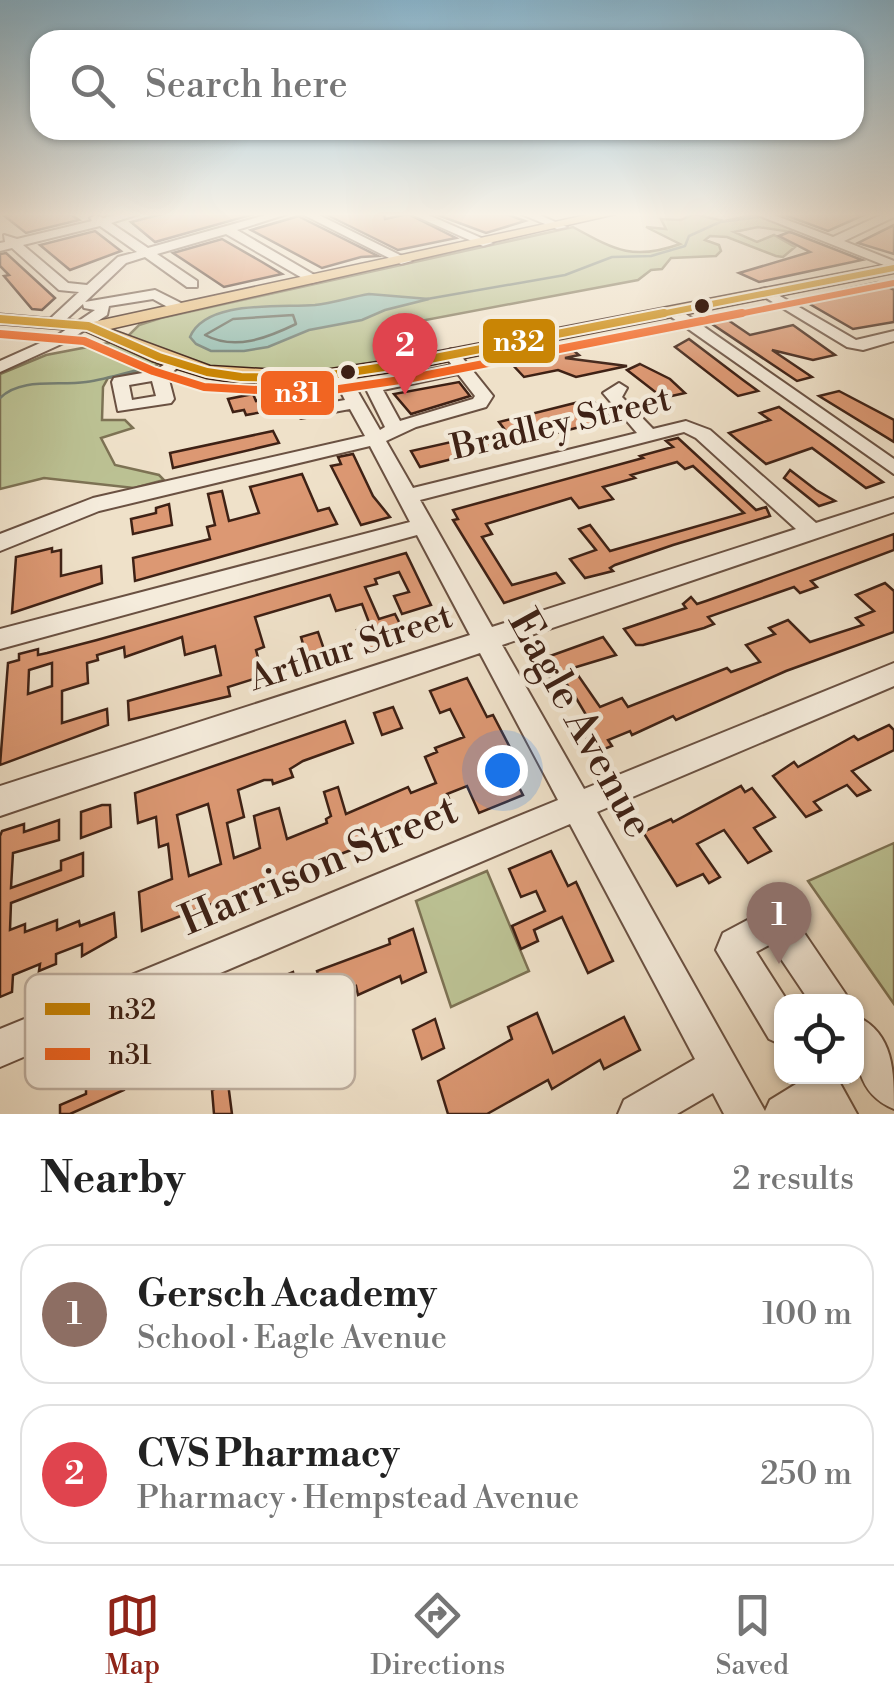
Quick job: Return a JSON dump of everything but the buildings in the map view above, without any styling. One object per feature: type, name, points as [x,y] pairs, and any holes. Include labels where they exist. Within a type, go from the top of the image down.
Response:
[{"type":"main road","points":[[0,319],[96,318],[123,324],[176,304],[382,266]]},
{"type":"main road","points":[[123,324],[167,369],[240,377],[310,378],[457,361],[672,311],[894,267]]},
{"type":"street","points":[[36,266],[64,286],[91,288]]},
{"type":"street","points":[[56,321],[115,266]]},
{"type":"street","points":[[166,266],[192,284]]},
{"type":"street","points":[[291,266],[316,280]]},
{"type":"street","points":[[874,271],[894,281]]},
{"type":"street","points":[[766,292],[852,344],[894,336]]},
{"type":"street","points":[[0,367],[96,318],[155,294],[176,304]]},
{"type":"street","points":[[74,305],[96,318],[123,324],[176,304]]},
{"type":"street","points":[[672,311],[894,468]]},
{"type":"street","points":[[0,543],[93,505],[394,431],[480,404],[484,396],[457,361],[373,387],[394,431]]},
{"type":"street","name":"Eagle Avenue","points":[[340,374],[356,403],[394,431],[407,496],[422,526],[746,1114]]},
{"type":"street","points":[[619,388],[612,393],[615,399],[647,433]]},
{"type":"street","points":[[301,413],[356,403]]},
{"type":"street","name":"Bradley Street","points":[[407,496],[679,426],[695,429],[813,532]]},
{"type":"street","name":"Arthur Street","points":[[0,801],[894,505]]},
{"type":"street","points":[[0,639],[422,526]]},
{"type":"street","name":"Harrison Street","points":[[177,974],[894,674]]},
{"type":"street","points":[[774,1013],[734,950],[735,944],[765,926],[772,924],[782,930],[826,994]]},
{"type":"street","name":"Harrison Street","points":[[0,1048],[25,1038]]},
{"type":"street","points":[[864,1047],[894,1089]]},
{"type":"street","points":[[638,1114],[720,1067]]},
{"type":"green space","points":[[396,266],[664,266],[638,280],[399,325],[430,359],[275,380],[165,360],[150,369],[108,378],[103,387],[102,420],[125,420],[133,428],[101,438],[115,465],[159,475],[164,480],[134,488],[44,478],[0,489],[0,374],[46,355],[124,340],[139,325]]},
{"type":"green space","points":[[894,843],[894,1004],[808,881]]},
{"type":"green space","points":[[487,871],[529,971],[451,1007],[416,901]]},
{"type":"water","points":[[369,294],[429,299],[244,351],[211,351],[190,337],[212,316],[228,311],[315,305]]},
{"type":"waterway","points":[[427,299],[565,275],[589,266]]},
{"type":"waterway","points":[[0,398],[18,387],[86,382],[149,367]]},
{"type":"transit line","name":"n32","points":[[0,319],[88,326],[159,357],[207,372],[241,377],[311,378],[404,364],[894,268]]},
{"type":"transit line","name":"n31","points":[[0,334],[84,341],[153,371],[204,387],[312,393],[407,379],[894,283]]},
{"type":"place","name":"CVS Pharmacy","points":[[405,395]]},
{"type":"place","name":"Gersch Academy","points":[[779,964]]}]
